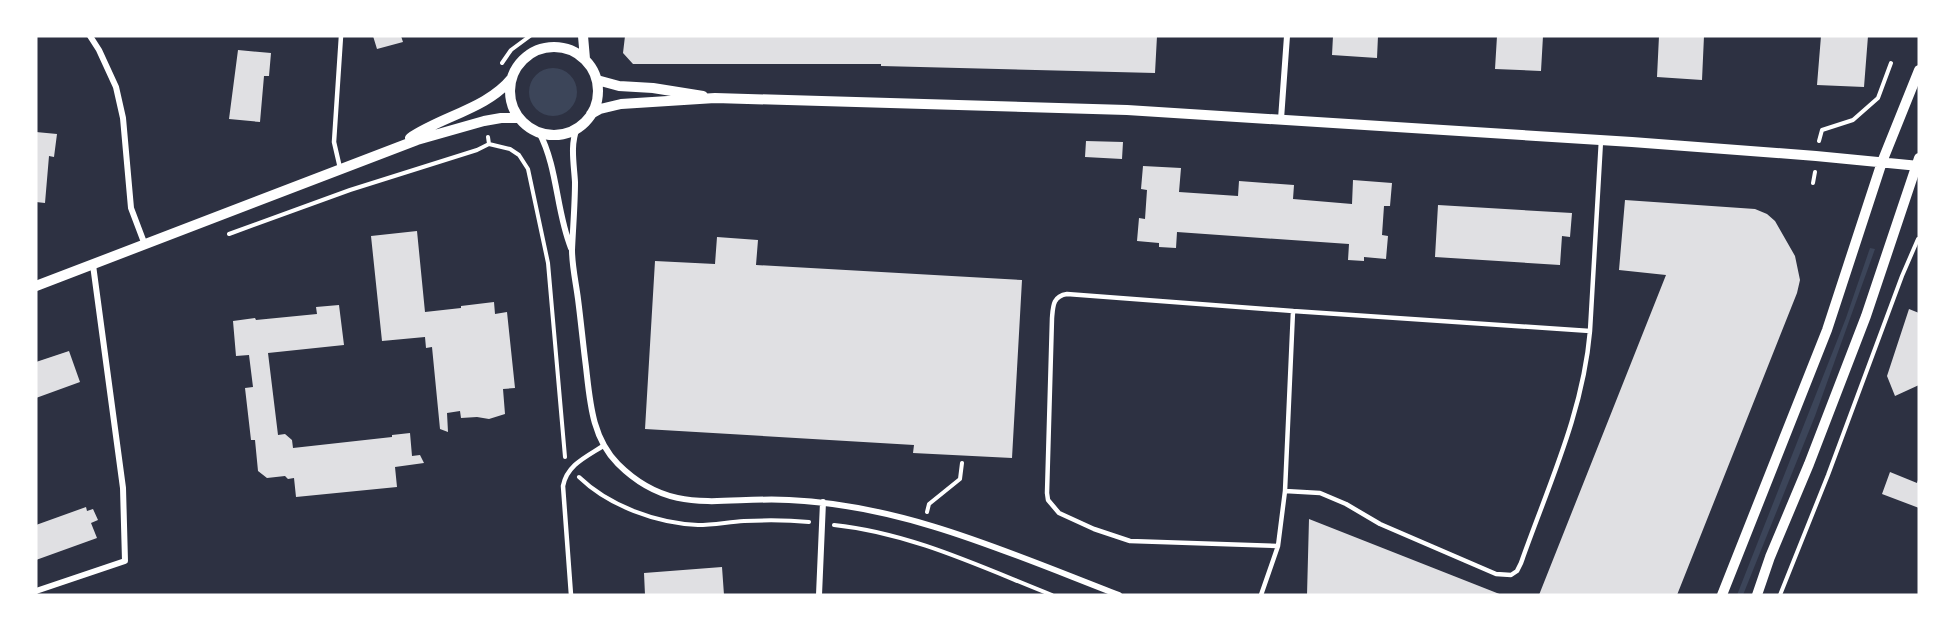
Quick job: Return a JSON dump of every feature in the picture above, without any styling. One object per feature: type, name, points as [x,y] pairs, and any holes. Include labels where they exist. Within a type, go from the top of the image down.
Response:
[{"type":"street","points":[[90,36],[116,87],[123,118],[131,208],[145,245]]},
{"type":"street","points":[[398,147],[429,126],[490,97],[503,88],[523,59],[542,48],[553,36]]},
{"type":"street","points":[[583,36],[585,59]]},
{"type":"street","points":[[1281,119],[1287,36]]},
{"type":"street","points":[[542,48],[553,46],[565,48],[585,59],[597,80],[598,92],[591,114]]},
{"type":"street","points":[[1722,595],[1827,330],[1882,162],[1919,70]]},
{"type":"street","points":[[512,78],[510,99],[519,118],[539,132],[558,135],[577,128],[591,114],[600,109],[621,104],[715,98],[1115,110],[1281,119],[1918,164],[1866,316],[1757,595]]},
{"type":"street","points":[[597,80],[619,86],[653,87],[715,98]]},
{"type":"street","points":[[36,286],[398,147],[484,121],[519,118]]},
{"type":"street","points":[[577,128],[573,145],[572,252],[592,416],[603,446],[618,464],[643,484],[666,496],[702,501],[786,499],[823,502],[882,512],[997,548],[1119,595]]},
{"type":"street","points":[[539,132],[548,153],[564,230],[572,252]]},
{"type":"street","points":[[36,591],[125,561],[123,488],[93,265]]},
{"type":"street","points":[[819,595],[823,502]]},
{"type":"lane","points":[[341,36],[334,142],[341,170]]},
{"type":"lane","points":[[1285,491],[1320,493],[1346,504],[1380,524],[1496,574],[1511,575],[1517,571],[1577,408],[1588,359],[1600,188],[1601,140]]},
{"type":"lane","points":[[1278,546],[1130,540],[1094,529],[1059,513],[1052,507],[1047,493],[1052,318],[1053,304],[1056,299],[1067,294],[1590,330]]},
{"type":"lane","points":[[1261,595],[1278,546],[1285,491],[1293,311]]},
{"type":"lane","points":[[572,595],[563,486],[565,475],[571,468],[603,446]]},
{"type":"path","points":[[1814,183],[1821,130],[1854,120],[1878,98],[1891,63]]},
{"type":"path","points":[[484,121],[489,144]]},
{"type":"path","points":[[229,234],[350,190],[477,150],[489,144],[510,149],[519,155],[528,169],[548,263],[565,456],[571,468],[588,486],[616,504],[643,514],[697,525],[763,521],[821,523],[870,531],[916,542],[1052,595]]},
{"type":"path","points":[[1780,595],[1918,239]]},
{"type":"path","points":[[923,523],[929,504],[960,479],[962,463]]},
{"type":"path","points":[[914,549],[916,542]]},
{"type":"shaded area","points":[[548,68],[558,68],[570,75],[577,87],[577,97],[570,109],[558,116],[548,116],[533,105],[529,97],[529,87],[540,72]]},
{"type":"shaded area","points":[[1870,248],[1875,249],[1815,416],[1743,595],[1737,595],[1846,318]]},
{"type":"building","points":[[373,36],[401,36],[403,42],[377,49]]},
{"type":"building","points":[[625,36],[1157,36],[1155,73],[881,66],[881,64],[633,64],[623,53]]},
{"type":"building","points":[[1333,36],[1378,36],[1377,58],[1332,55]]},
{"type":"building","points":[[1497,36],[1543,36],[1541,71],[1495,69]]},
{"type":"building","points":[[1659,36],[1704,36],[1702,80],[1657,77]]},
{"type":"building","points":[[1821,36],[1868,36],[1864,87],[1817,85]]},
{"type":"building","points":[[238,50],[271,53],[269,76],[264,76],[260,122],[229,119]]},
{"type":"building","points":[[36,132],[57,134],[54,157],[49,156],[45,203],[36,202]]},
{"type":"building","points":[[1086,141],[1123,142],[1122,159],[1085,157]]},
{"type":"building","points":[[1143,166],[1181,168],[1179,192],[1238,196],[1239,181],[1294,185],[1293,199],[1352,204],[1353,180],[1392,183],[1390,206],[1384,206],[1382,235],[1388,236],[1386,259],[1364,257],[1364,261],[1348,260],[1349,244],[1177,232],[1176,248],[1159,247],[1159,243],[1137,241],[1139,218],[1145,219],[1147,190],[1141,189]]},
{"type":"building","points":[[1625,200],[1755,209],[1767,214],[1775,221],[1795,256],[1800,280],[1797,293],[1677,595],[1539,595],[1666,275],[1619,270]]},
{"type":"building","points":[[1438,205],[1572,213],[1570,237],[1562,236],[1560,265],[1435,257]]},
{"type":"building","points":[[417,231],[425,312],[494,302],[495,314],[507,312],[515,388],[503,389],[505,414],[489,419],[461,418],[460,411],[447,413],[448,432],[440,429],[432,347],[426,348],[425,337],[382,341],[371,236]]},
{"type":"building","points":[[717,237],[758,240],[756,265],[1022,280],[1012,458],[913,453],[914,445],[645,429],[655,261],[715,264]]},
{"type":"building","points":[[339,305],[344,345],[268,353],[278,435],[285,434],[292,440],[293,448],[410,433],[412,456],[420,455],[424,463],[395,467],[397,487],[296,497],[294,478],[288,479],[285,476],[267,478],[258,471],[255,440],[251,440],[245,388],[253,387],[249,355],[236,356],[233,321],[317,314],[316,307]]},
{"type":"building","points":[[1909,309],[1919,313],[1919,385],[1895,396],[1887,376]]},
{"type":"building","points":[[69,351],[80,382],[36,398],[36,362]]},
{"type":"building","points":[[1890,472],[1917,483],[1919,477],[1919,508],[1882,494]]},
{"type":"building","points":[[86,507],[87,511],[93,509],[98,520],[91,523],[97,538],[36,560],[36,525]]},
{"type":"building","points":[[1309,519],[1502,595],[1307,595]]},
{"type":"building","points":[[722,567],[724,595],[645,595],[644,573]]}]
